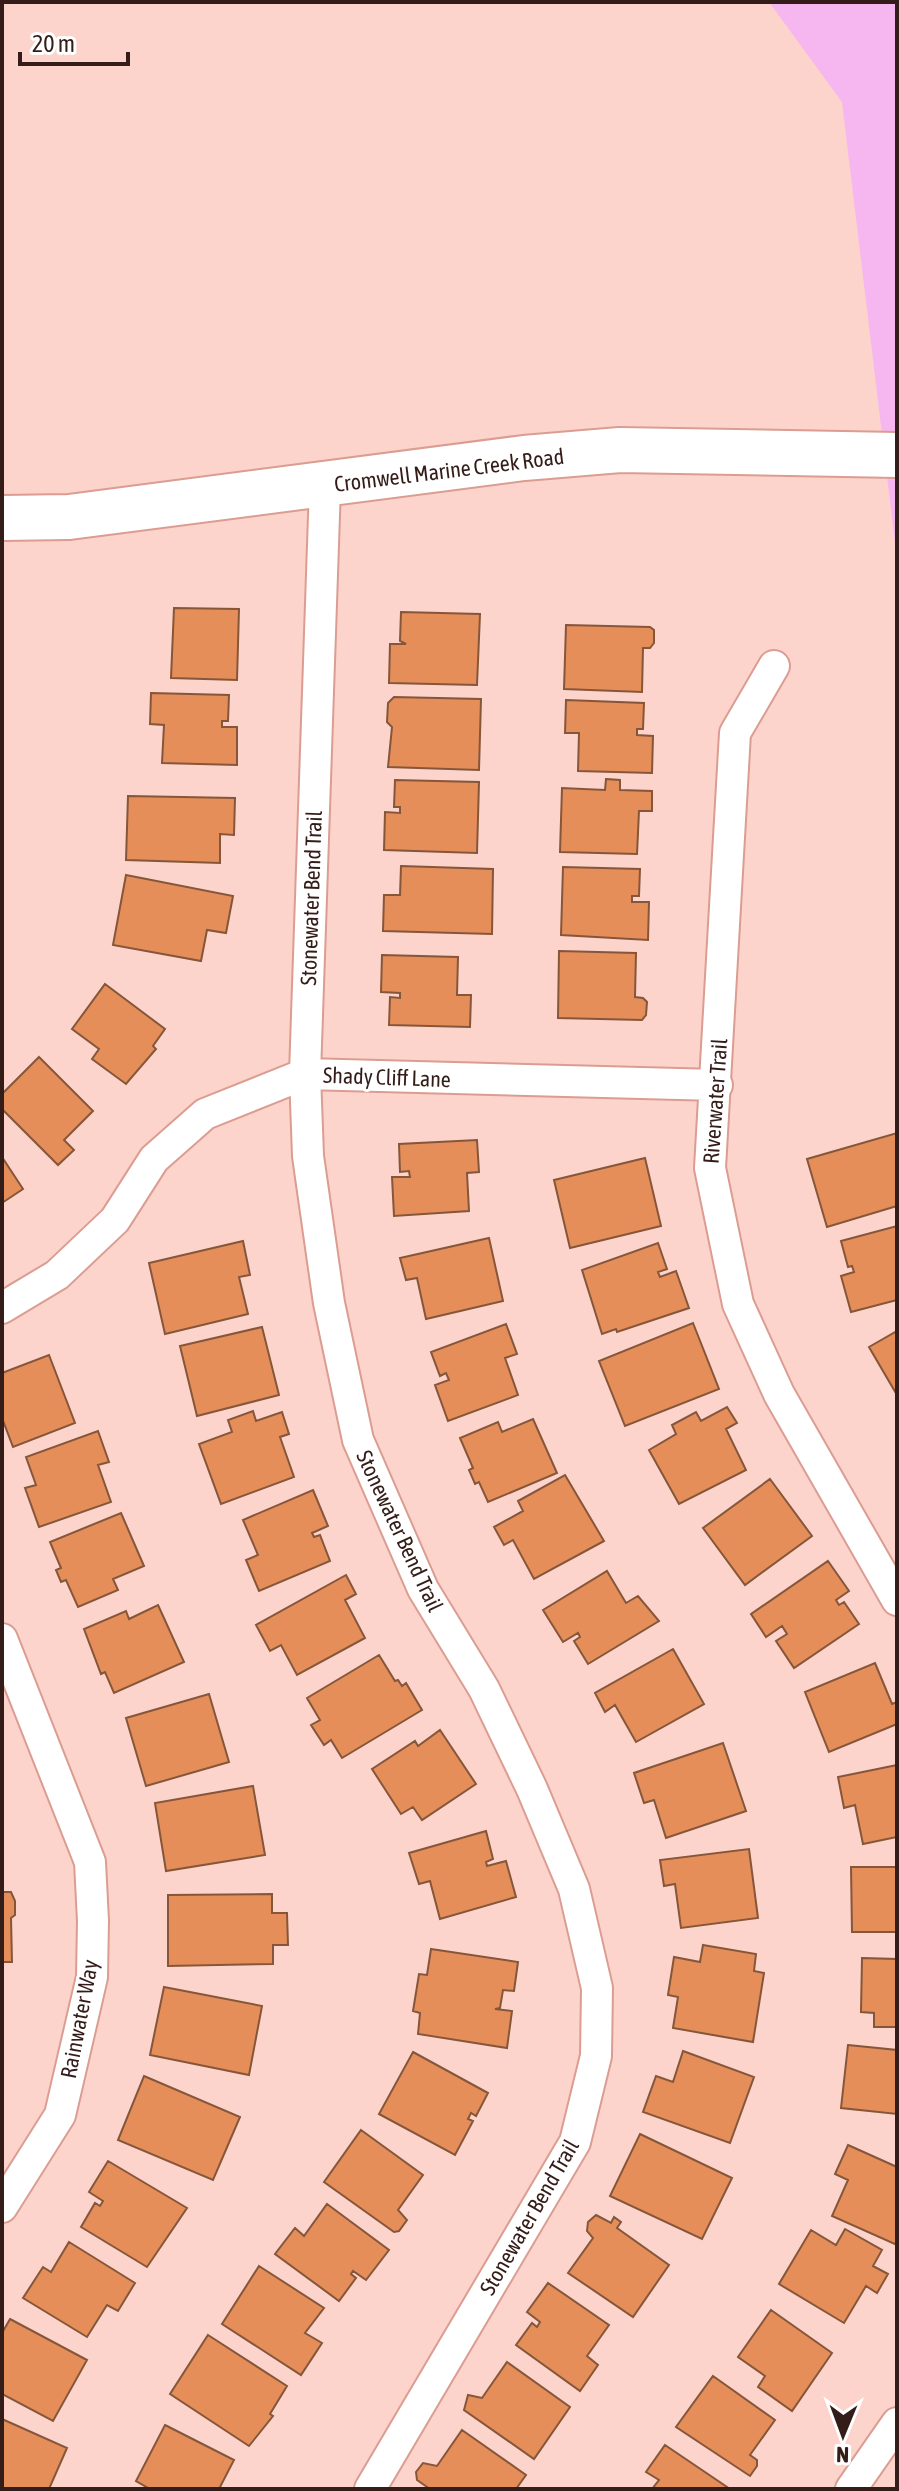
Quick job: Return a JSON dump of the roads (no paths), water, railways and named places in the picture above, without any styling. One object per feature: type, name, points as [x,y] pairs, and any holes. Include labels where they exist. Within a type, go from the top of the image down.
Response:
[{"type":"main road","name":"Cromwell Marine Creek Road","points":[[2,518],[69,517],[524,458],[620,450],[897,455]]},
{"type":"street","name":"Stonewater Bend Trail","points":[[325,486],[305,1074],[310,1171],[329,1303],[358,1440],[423,1589],[484,1689],[532,1789],[574,1889],[597,1988],[596,2056],[575,2142],[370,2489]]},
{"type":"street","name":"Riverwater Trail","points":[[774,666],[735,733],[710,1168],[738,1304],[779,1394],[897,1600]]},
{"type":"street","name":"Shady Cliff Lane","points":[[2,1308],[57,1275],[115,1220],[154,1159],[205,1114],[305,1074],[717,1085]]},
{"type":"street","name":"Rainwater Way","points":[[2,1639],[90,1862],[93,1921],[92,1977],[60,2115],[2,2207]]},
{"type":"street","points":[[851,2489],[897,2423]]}]
